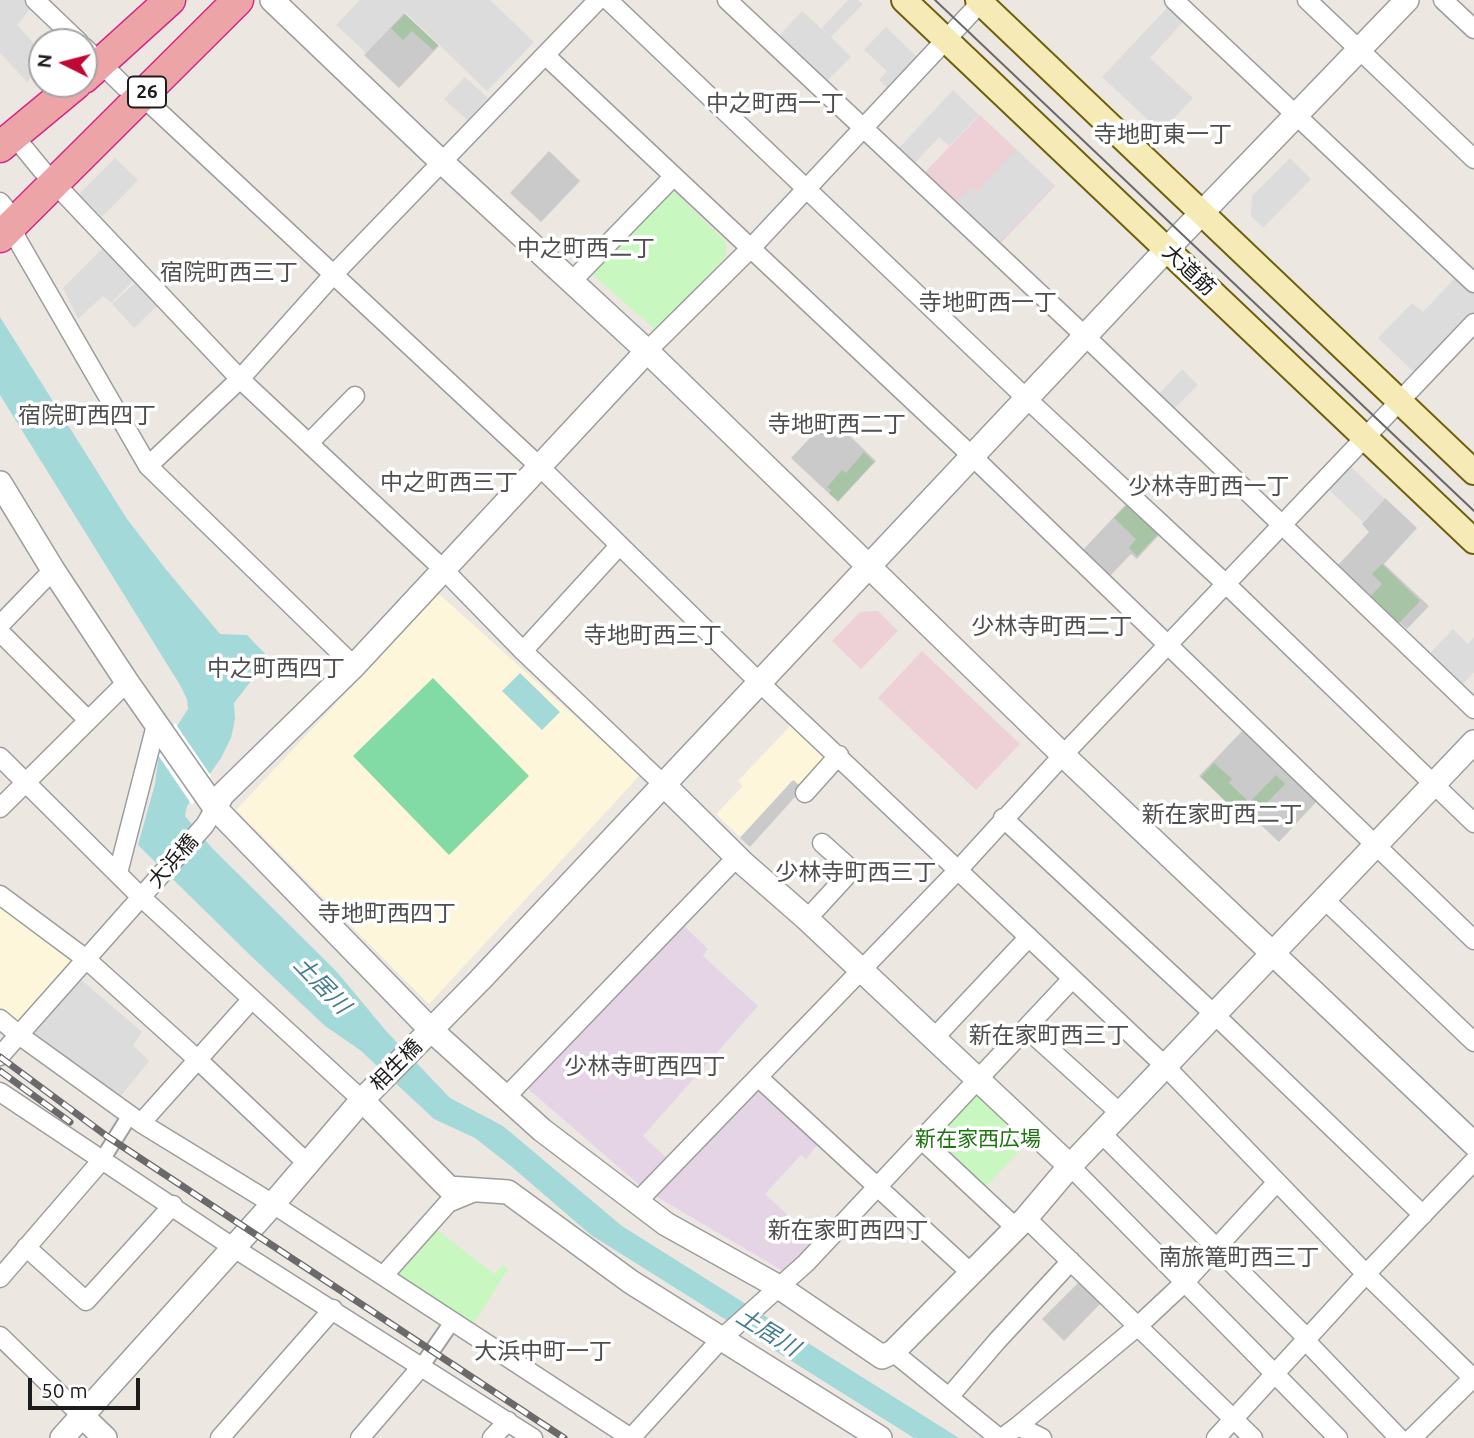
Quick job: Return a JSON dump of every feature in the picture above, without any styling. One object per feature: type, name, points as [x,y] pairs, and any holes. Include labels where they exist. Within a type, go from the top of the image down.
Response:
[{"type":"highway","name":"26","points":[[98,52],[104,39],[144,0]]},
{"type":"highway","name":"26","points":[[98,55],[170,0]]},
{"type":"highway","name":"26","points":[[3,217],[48,177],[134,92],[211,0]]},
{"type":"highway","name":"26","points":[[134,92],[151,85],[238,0]]},
{"type":"highway","points":[[7,141],[59,98]]},
{"type":"main road","name":"大道筋","points":[[904,0],[1474,541]]},
{"type":"main road","points":[[981,1],[1474,472]]},
{"type":"street","points":[[35,0],[64,28]]},
{"type":"street","points":[[272,0],[442,162],[647,351],[1063,755],[1474,1144]]},
{"type":"street","points":[[148,466],[240,379],[332,276],[598,0]]},
{"type":"street","points":[[608,0],[1027,399],[1227,585],[1474,823]]},
{"type":"street","points":[[727,0],[1086,337],[1474,709]]},
{"type":"street","points":[[1174,0],[1474,283]]},
{"type":"street","points":[[1307,0],[1474,159]]},
{"type":"street","name":"相生橋","points":[[62,1438],[234,1248],[362,1100],[664,785],[1167,249],[1407,0]]},
{"type":"street","points":[[1443,0],[1474,29]]},
{"type":"street","points":[[207,808],[354,666],[647,351],[751,248],[981,1]]},
{"type":"street","points":[[545,55],[973,457],[1474,940]]},
{"type":"street","points":[[98,68],[134,92],[540,467],[760,683],[1166,1066],[1366,1274],[1474,1379],[1412,1438]]},
{"type":"street","points":[[7,141],[48,177],[240,379],[444,570],[523,651],[737,857],[807,919],[1070,1166],[1338,1438]]},
{"type":"street","points":[[572,281],[674,176]]},
{"type":"street","points":[[3,217],[148,466],[354,666]]},
{"type":"street","points":[[637,1202],[861,971],[1474,323]]},
{"type":"street","points":[[309,443],[355,396]]},
{"type":"street","points":[[0,483],[207,808],[431,1030],[542,1130],[666,1224],[779,1287],[882,1357],[893,1352],[1021,1223],[1070,1166],[1215,1015],[1272,951],[1474,742]]},
{"type":"street","points":[[523,651],[619,547]]},
{"type":"street","points":[[0,625],[53,570]]},
{"type":"street","points":[[0,632],[88,720]]},
{"type":"street","points":[[0,808],[127,682]]},
{"type":"street","points":[[118,873],[161,732]]},
{"type":"street","points":[[805,793],[839,755]]},
{"type":"street","points":[[0,757],[141,897],[362,1100],[449,1188],[508,1192],[631,1282],[880,1438]]},
{"type":"street","name":"大浜橋","points":[[0,1056],[141,897],[207,808]]},
{"type":"street","points":[[1003,818],[1215,1015],[1423,1215]]},
{"type":"street","points":[[807,919],[852,870],[822,843]]},
{"type":"street","points":[[505,1098],[737,857]]},
{"type":"street","points":[[0,895],[86,959],[307,1163]]},
{"type":"street","points":[[1324,898],[1474,1042]]},
{"type":"street","points":[[934,1038],[1029,937]]},
{"type":"street","points":[[0,1019],[136,1119],[273,1204],[631,1438],[722,1338],[806,1263],[1072,979]]},
{"type":"street","points":[[0,1278],[136,1119],[197,1059],[252,999]]},
{"type":"street","points":[[1026,1028],[1120,1113]]},
{"type":"street","points":[[758,1077],[971,1273]]},
{"type":"street","points":[[0,1092],[234,1248],[533,1438]]},
{"type":"street","points":[[1101,1133],[1217,1247],[1399,1438]]},
{"type":"street","points":[[922,1140],[1071,1261],[1253,1438]]},
{"type":"street","points":[[1216,1438],[1474,1161]]},
{"type":"street","points":[[893,1352],[1000,1438],[1138,1326],[1185,1282],[1277,1182]]},
{"type":"street","points":[[383,1276],[448,1203],[479,1190]]},
{"type":"street","points":[[26,1247],[86,1301],[173,1205]]},
{"type":"street","points":[[949,1397],[1071,1261]]},
{"type":"street","points":[[220,1438],[333,1309]]},
{"type":"street","points":[[360,1438],[421,1367],[452,1322]]},
{"type":"street","points":[[0,1336],[105,1438]]},
{"type":"street","points":[[492,1438],[508,1421]]},
{"type":"street","points":[[1018,1426],[1042,1438]]},
{"type":"shaded area","points":[[0,0],[23,0],[31,8],[17,25],[28,37],[27,82],[0,53]]},
{"type":"shaded area","points":[[360,0],[490,0],[534,42],[487,91],[405,12],[366,53],[336,25]]},
{"type":"shaded area","points":[[848,0],[858,0],[863,4],[831,37],[851,57],[826,82],[778,37],[802,11],[827,34],[822,28]]},
{"type":"shaded area","points":[[1168,7],[1184,21],[1150,58],[1193,98],[1161,132],[1102,77]]},
{"type":"shaded area","points":[[404,13],[439,46],[399,88],[364,55]]},
{"type":"shaded area","points":[[886,27],[917,57],[887,88],[879,80],[887,71],[864,50]]},
{"type":"shaded area","points":[[465,77],[488,98],[467,120],[444,99]]},
{"type":"shaded area","points":[[953,90],[979,115],[949,146],[939,137],[915,163],[899,148]]},
{"type":"shaded area","points":[[980,115],[1055,186],[1000,244],[925,172]]},
{"type":"shaded area","points":[[1016,149],[1054,185],[999,243],[956,202],[971,186],[977,191]]},
{"type":"shaded area","points":[[549,151],[580,181],[541,222],[510,193]]},
{"type":"shaded area","points":[[115,158],[138,180],[102,217],[79,194]]},
{"type":"shaded area","points":[[1290,158],[1311,179],[1263,228],[1251,216],[1252,196]]},
{"type":"shaded area","points":[[104,247],[134,280],[111,303],[103,296],[78,319],[63,288]]},
{"type":"shaded area","points":[[1456,277],[1474,294],[1474,313],[1416,374],[1378,338],[1412,303],[1423,312]]},
{"type":"shaded area","points":[[136,282],[158,305],[134,328],[112,304]]},
{"type":"shaded area","points":[[1182,369],[1198,385],[1174,409],[1159,394]]},
{"type":"shaded area","points":[[830,417],[876,461],[838,502],[791,458]]},
{"type":"shaded area","points":[[1349,465],[1385,499],[1363,522],[1327,488]]},
{"type":"shaded area","points":[[1385,498],[1417,528],[1384,564],[1429,606],[1407,629],[1338,565],[1369,532],[1362,524]]},
{"type":"shaded area","points":[[1127,503],[1160,534],[1137,559],[1131,554],[1109,577],[1082,551]]},
{"type":"shaded area","points":[[439,594],[640,775],[429,1004],[236,810]]},
{"type":"shaded area","points":[[878,611],[898,631],[861,669],[832,641],[860,612]]},
{"type":"shaded area","points":[[1453,629],[1468,644],[1474,637],[1474,672],[1463,684],[1430,653]]},
{"type":"shaded area","points":[[922,651],[1020,744],[976,790],[878,698]]},
{"type":"shaded area","points":[[794,722],[830,757],[801,787],[793,780],[740,837],[716,814],[743,786],[738,781]]},
{"type":"shaded area","points":[[1244,729],[1318,800],[1279,842],[1248,813],[1242,818],[1199,776]]},
{"type":"shaded area","points":[[793,780],[803,788],[750,847],[740,838]]},
{"type":"shaded area","points":[[0,902],[72,954],[74,962],[23,1020],[15,1021],[0,1009]]},
{"type":"shaded area","points":[[682,924],[708,949],[703,956],[758,1006],[643,1136],[668,1159],[643,1188],[527,1088]]},
{"type":"shaded area","points":[[78,977],[142,1032],[133,1045],[149,1061],[120,1097],[32,1036]]},
{"type":"shaded area","points":[[756,1087],[761,1087],[820,1141],[806,1159],[801,1155],[765,1194],[816,1241],[783,1271],[652,1194]]},
{"type":"shaded area","points":[[1080,1281],[1102,1302],[1064,1341],[1042,1319]]},
{"type":"green space","points":[[405,14],[438,45],[433,50],[412,31],[403,40],[391,28]]},
{"type":"green space","points":[[668,193],[676,193],[726,242],[726,256],[656,330],[594,276],[593,270]]},
{"type":"green space","points":[[864,452],[874,462],[838,501],[829,493],[831,490],[827,487],[842,470],[846,473]]},
{"type":"green space","points":[[1128,504],[1159,533],[1137,556],[1129,548],[1136,539],[1114,518]]},
{"type":"green space","points":[[1382,564],[1420,601],[1399,623],[1371,596],[1382,584],[1372,574]]},
{"type":"green space","points":[[433,678],[529,776],[449,855],[353,756]]},
{"type":"green space","points":[[1214,763],[1232,779],[1229,783],[1247,800],[1241,807],[1246,812],[1242,817],[1201,777]]},
{"type":"green space","points":[[1276,775],[1285,784],[1253,817],[1244,808]]},
{"type":"green space","name":"新在家西広場","points":[[980,1094],[1029,1141],[984,1188],[952,1161],[934,1135],[971,1097]]},
{"type":"green space","points":[[436,1229],[494,1274],[503,1265],[508,1269],[472,1326],[398,1279],[397,1273]]},
{"type":"water","name":"土居川","points":[[0,317],[127,519],[164,567],[220,634],[247,635],[269,658],[234,703],[235,719],[231,738],[221,758],[187,806],[185,816],[213,849],[337,972],[387,1032],[450,1098],[503,1126],[622,1226],[959,1438],[914,1438],[591,1235],[475,1138],[434,1119],[360,1050],[325,1026],[138,845],[155,784],[159,754],[188,709],[187,699],[0,395]]},
{"type":"water","points":[[520,673],[560,712],[542,730],[502,691]]},
{"type":"pier","points":[[175,723],[211,776],[192,805],[156,752]]},
{"type":"tram line","points":[[935,0],[1474,511]]},
{"type":"railway","points":[[0,1057],[108,1137],[564,1438]]},
{"type":"railway","points":[[0,1071],[70,1122]]},
{"type":"district","name":"中之町西一丁","points":[[775,103]]},
{"type":"district","name":"寺地町東一丁","points":[[1163,134]]},
{"type":"district","name":"中之町西二丁","points":[[586,248]]},
{"type":"district","name":"宿院町西三丁","points":[[229,272]]},
{"type":"district","name":"寺地町西一丁","points":[[988,302]]},
{"type":"district","name":"宿院町西四丁","points":[[87,415]]},
{"type":"district","name":"寺地町西二丁","points":[[837,424]]},
{"type":"district","name":"中之町西三丁","points":[[449,482]]},
{"type":"district","name":"少林寺町西一丁","points":[[1209,486]]},
{"type":"district","name":"少林寺町西二丁","points":[[1052,626]]},
{"type":"district","name":"寺地町西三丁","points":[[653,635]]},
{"type":"district","name":"中之町西四丁","points":[[276,668]]},
{"type":"district","name":"新在家町西二丁","points":[[1222,814]]},
{"type":"district","name":"少林寺町西三丁","points":[[856,872]]},
{"type":"district","name":"寺地町西四丁","points":[[387,913]]},
{"type":"district","name":"新在家町西三丁","points":[[1049,1035]]},
{"type":"district","name":"少林寺町西四丁","points":[[645,1066]]},
{"type":"district","name":"新在家町西四丁","points":[[848,1230]]},
{"type":"district","name":"南旅篭町西三丁","points":[[1239,1257]]},
{"type":"district","name":"大浜中町一丁","points":[[543,1351]]}]
